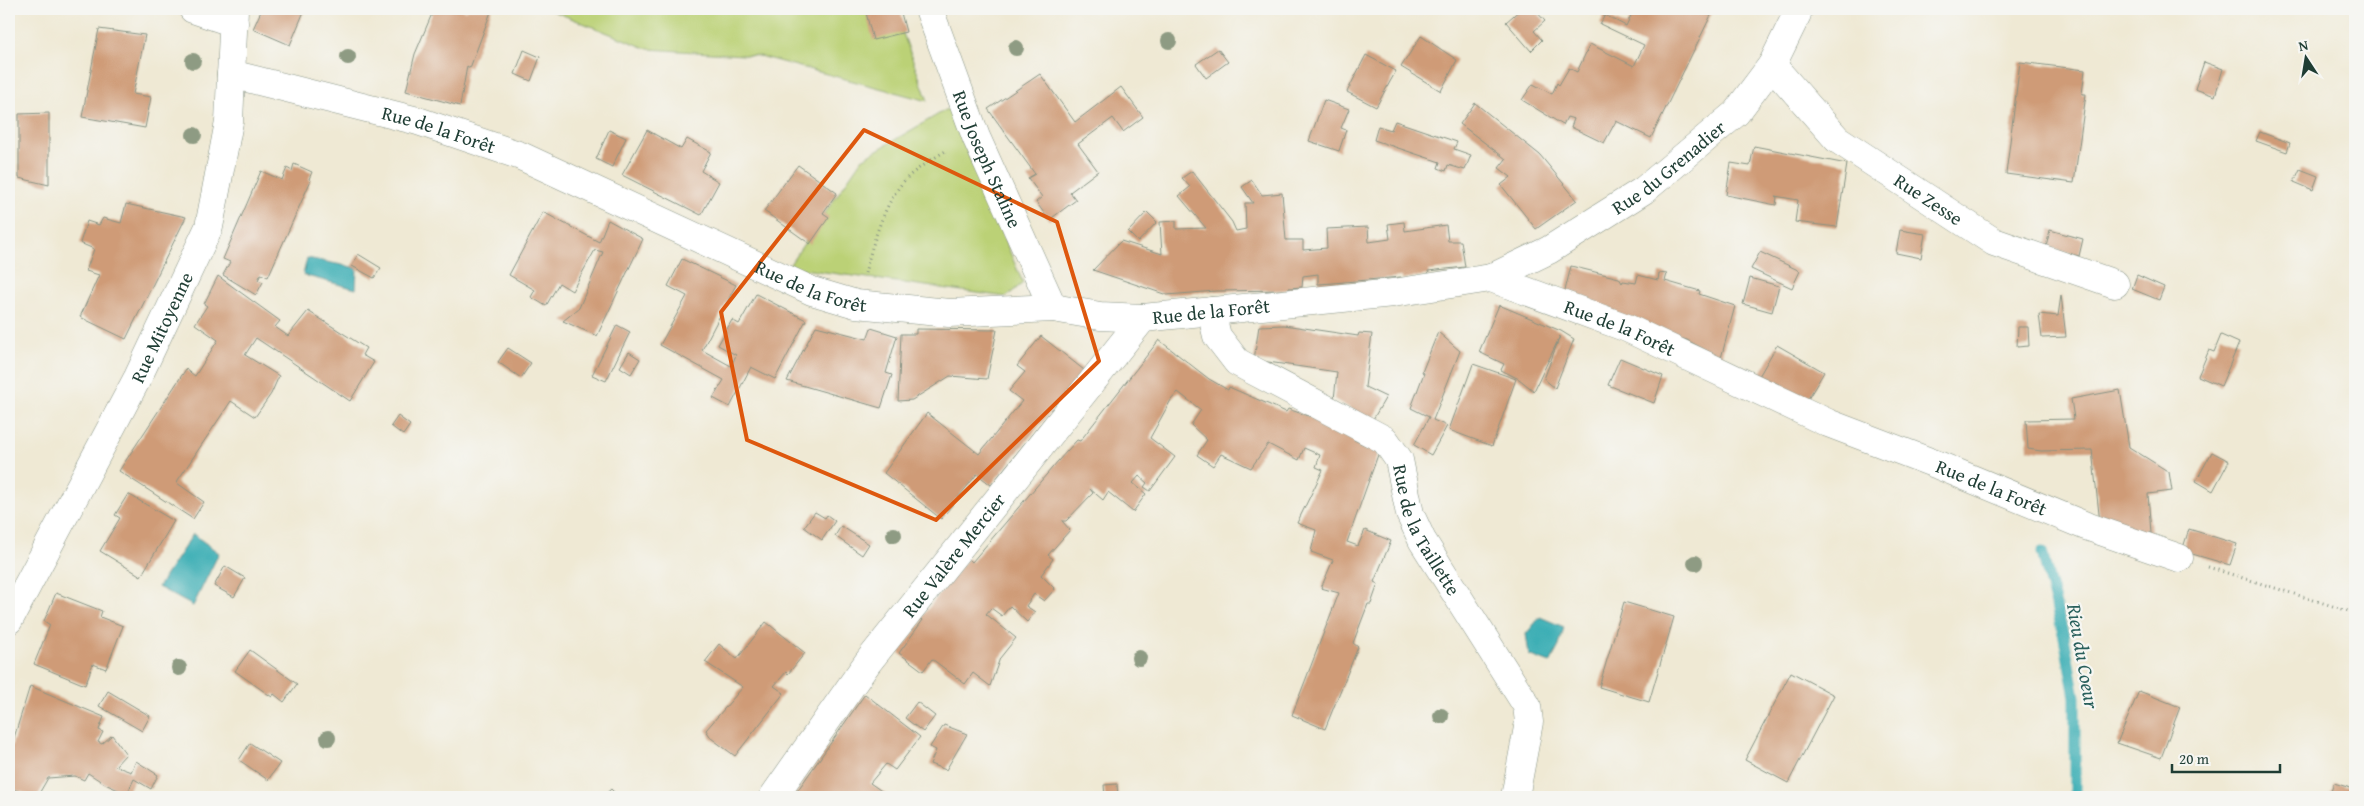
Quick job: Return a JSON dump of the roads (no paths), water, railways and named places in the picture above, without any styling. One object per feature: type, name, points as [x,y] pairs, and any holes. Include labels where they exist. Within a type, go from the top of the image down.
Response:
[{"type":"street","points":[[193,9],[234,16]]},
{"type":"street","name":"Rue Joseph Staline","points":[[929,9],[976,137],[1053,308]]},
{"type":"street","name":"Rue du Grenadier","points":[[1491,278],[1549,250],[1644,190],[1736,113],[1772,66],[1798,9]]},
{"type":"street","name":"Rue Mitoyenne","points":[[9,620],[138,377],[210,227],[229,122],[234,16]]},
{"type":"street","name":"Rue Zesse","points":[[1772,66],[1837,139],[1994,242],[2115,284]]},
{"type":"street","name":"Rue de la Forêt","points":[[231,74],[418,121],[521,156],[812,292],[856,304],[949,313],[1053,308],[1100,316],[1143,318],[1393,293],[1491,278],[1627,328],[1828,423],[1938,465],[2086,526],[2179,558]]},
{"type":"street","name":"Rue de la Taillette","points":[[1211,311],[1217,336],[1237,362],[1385,440],[1399,460],[1410,514],[1422,540],[1527,706],[1529,722],[1515,797]]},
{"type":"street","name":"Rue Valère Mercier","points":[[773,797],[868,662],[1143,318]]},
{"type":"water","points":[[307,258],[357,268],[356,289],[303,275]]},
{"type":"water","points":[[193,534],[219,553],[193,606],[158,587]]},
{"type":"water","points":[[1540,617],[1564,627],[1559,646],[1550,663],[1529,655],[1526,634]]},
{"type":"waterway","name":"Rieu du Coeur","points":[[2042,552],[2064,637],[2075,697],[2075,797]]}]
